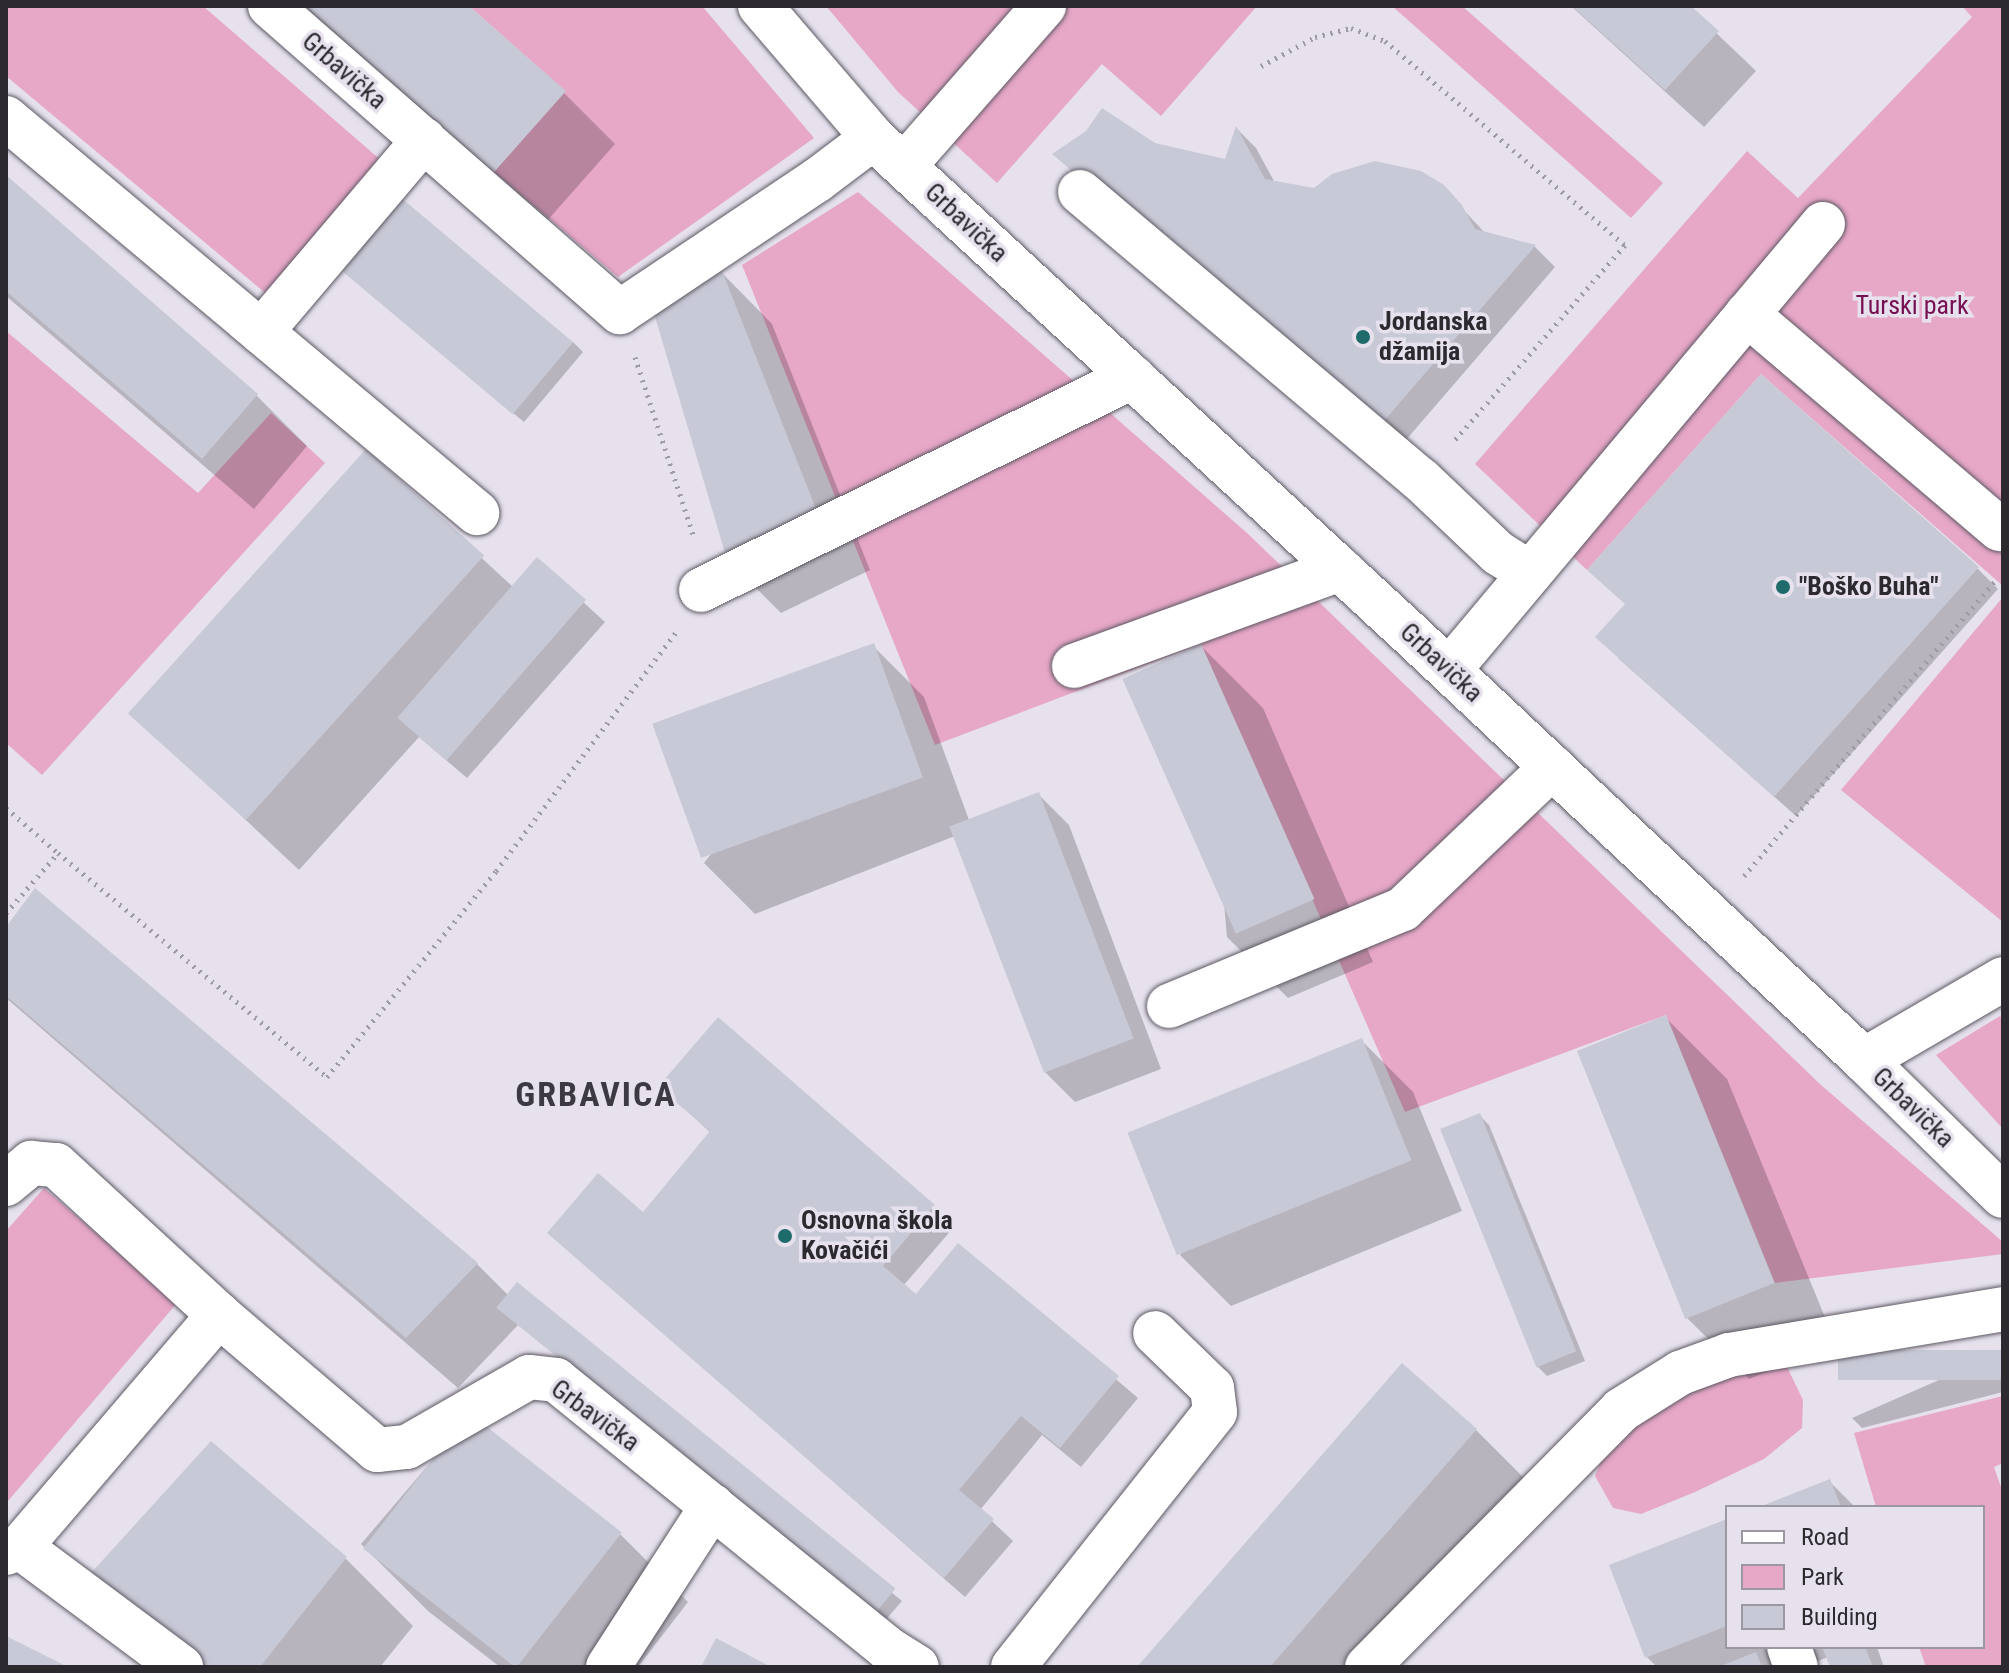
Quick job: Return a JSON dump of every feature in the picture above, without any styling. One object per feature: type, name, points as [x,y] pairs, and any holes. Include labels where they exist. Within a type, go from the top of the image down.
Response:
[{"type":"street","name":"Grbavička","points":[[270,6],[620,312]]},
{"type":"street","name":"Grbavička","points":[[760,6],[888,152],[1449,670],[1864,1060],[2003,1196]]},
{"type":"street","points":[[620,312],[816,181],[888,152],[1044,6]]},
{"type":"street","points":[[6,118],[477,513]]},
{"type":"street","points":[[261,332],[424,140]]},
{"type":"street","points":[[1080,192],[1420,479],[1498,553],[1530,573]]},
{"type":"street","points":[[1449,670],[1823,224]]},
{"type":"street","points":[[1747,314],[2000,529]]},
{"type":"street","points":[[701,590],[1132,377]]},
{"type":"street","points":[[1074,666],[1340,569]]},
{"type":"street","points":[[1169,1006],[1403,909],[1552,767]]},
{"type":"street","points":[[1864,1060],[2003,979]]},
{"type":"street","name":"Grbavička","points":[[6,1184],[31,1163],[56,1165],[219,1315],[377,1450],[407,1447],[529,1377],[556,1380],[712,1506],[894,1661]]},
{"type":"street","points":[[1367,1667],[1621,1410],[1680,1373],[1729,1355],[2003,1309]]},
{"type":"street","points":[[181,1667],[13,1550],[219,1315]]},
{"type":"street","points":[[1013,1667],[1215,1412],[1212,1388],[1155,1333]]},
{"type":"street","points":[[608,1667],[712,1506]]},
{"type":"path","points":[[1261,66],[1315,37],[1351,28],[1385,41],[1625,245],[1420,479]]},
{"type":"path","points":[[6,808],[327,1077],[496,871],[684,622],[701,590],[697,547],[620,312]]},
{"type":"path","points":[[1710,916],[2003,572]]},
{"type":"path","points":[[6,913],[58,853]]},
{"type":"green space","points":[[6,6],[203,6],[383,162],[270,297],[6,76]]},
{"type":"green space","points":[[469,6],[702,6],[814,138],[618,277],[494,172],[565,91]]},
{"type":"green space","points":[[826,6],[1257,6],[1161,116],[1102,64],[997,183],[898,92]]},
{"type":"green space","points":[[1392,6],[1462,6],[1663,183],[1631,218]]},
{"type":"green space","name":"Turski park","points":[[1962,6],[2003,6],[2003,586],[1761,374],[1587,570],[1475,464],[1747,151],[1798,198],[1972,17]]},
{"type":"green space","points":[[858,192],[1247,533],[1821,1085],[2003,1242],[2003,1254],[1775,1283],[1666,1015],[1405,1112],[1201,644],[935,745],[742,265]]},
{"type":"green space","points":[[6,331],[198,493],[271,413],[325,463],[42,775],[6,743]]},
{"type":"green space","points":[[2003,597],[2003,922],[1841,790]]},
{"type":"green space","points":[[2000,1016],[2003,1020],[2003,1129],[1936,1055]]},
{"type":"green space","points":[[44,1188],[177,1303],[8,1501],[6,1231]]},
{"type":"green space","points":[[1751,1366],[1787,1367],[1803,1400],[1802,1428],[1764,1459],[1695,1492],[1641,1514],[1613,1508],[1595,1476],[1611,1438],[1653,1410]]},
{"type":"green space","points":[[2003,1396],[2003,1463],[1994,1467],[2003,1493],[2003,1667],[1926,1667],[1920,1649],[1985,1649],[1985,1505],[1875,1505],[1854,1433]]},
{"type":"building","points":[[306,6],[469,6],[566,91],[494,172]]},
{"type":"building","points":[[1572,6],[1691,6],[1719,31],[1665,90]]},
{"type":"building","name":"Jordanska džamija","points":[[1102,108],[1155,143],[1225,159],[1236,126],[1265,179],[1314,188],[1332,174],[1375,161],[1421,171],[1444,185],[1462,205],[1475,229],[1536,245],[1377,429],[1052,154],[1086,131]]},
{"type":"building","points":[[6,175],[258,394],[202,459],[6,291]]},
{"type":"building","points":[[387,186],[573,342],[513,414],[327,258]]},
{"type":"building","points":[[722,271],[820,519],[728,563],[653,310]]},
{"type":"building","name":"\"Boško Buha\"","points":[[1761,374],[1979,567],[1774,797],[1595,637],[1625,604],[1587,570]]},
{"type":"building","points":[[366,449],[484,555],[246,820],[128,714]]},
{"type":"building","points":[[537,557],[586,600],[446,760],[397,718]]},
{"type":"building","points":[[874,643],[923,777],[701,858],[652,724]]},
{"type":"building","points":[[1201,644],[1314,899],[1236,934],[1122,679]]},
{"type":"building","points":[[1039,792],[1134,1038],[1044,1073],[949,826]]},
{"type":"building","points":[[35,888],[478,1263],[406,1338],[6,996],[6,927]]},
{"type":"building","points":[[1666,1015],[1774,1283],[1685,1319],[1577,1051]]},
{"type":"building","points":[[718,1017],[935,1205],[883,1266],[916,1294],[958,1243],[1119,1376],[1060,1448],[1021,1416],[959,1490],[994,1519],[944,1578],[547,1233],[598,1173],[643,1212],[710,1131],[658,1087]]},
{"type":"building","points":[[1362,1038],[1411,1160],[1177,1255],[1127,1133]]},
{"type":"building","points":[[1480,1113],[1576,1351],[1536,1367],[1440,1129]]},
{"type":"building","points":[[517,1282],[895,1588],[875,1614],[496,1308]]},
{"type":"building","points":[[1838,1350],[2003,1350],[2003,1380],[1838,1380]]},
{"type":"building","points":[[1402,1363],[1477,1429],[1270,1667],[1137,1667]]},
{"type":"building","points":[[469,1413],[622,1532],[517,1667],[363,1549]]},
{"type":"building","points":[[211,1441],[347,1557],[260,1667],[200,1667],[92,1572]]},
{"type":"building","points":[[1830,1479],[1840,1505],[1764,1505]]},
{"type":"building","points":[[1725,1520],[1725,1627],[1645,1658],[1609,1565]]},
{"type":"building","points":[[6,1636],[68,1667],[6,1667]]},
{"type":"building","points":[[716,1638],[771,1667],[701,1667]]},
{"type":"building","points":[[1823,1649],[1866,1649],[1873,1667],[1830,1667]]},
{"type":"building","points":[[1756,1652],[1762,1667],[1718,1667]]},
{"type":"place","name":"Jordanska džamija","points":[[1363,337]]},
{"type":"place","name":"\"Boško Buha\"","points":[[1783,587]]},
{"type":"place","name":"Osnovna škola Kovačići","points":[[785,1236]]},
{"type":"district","name":"GRBAVICA","points":[[596,1095]]}]
